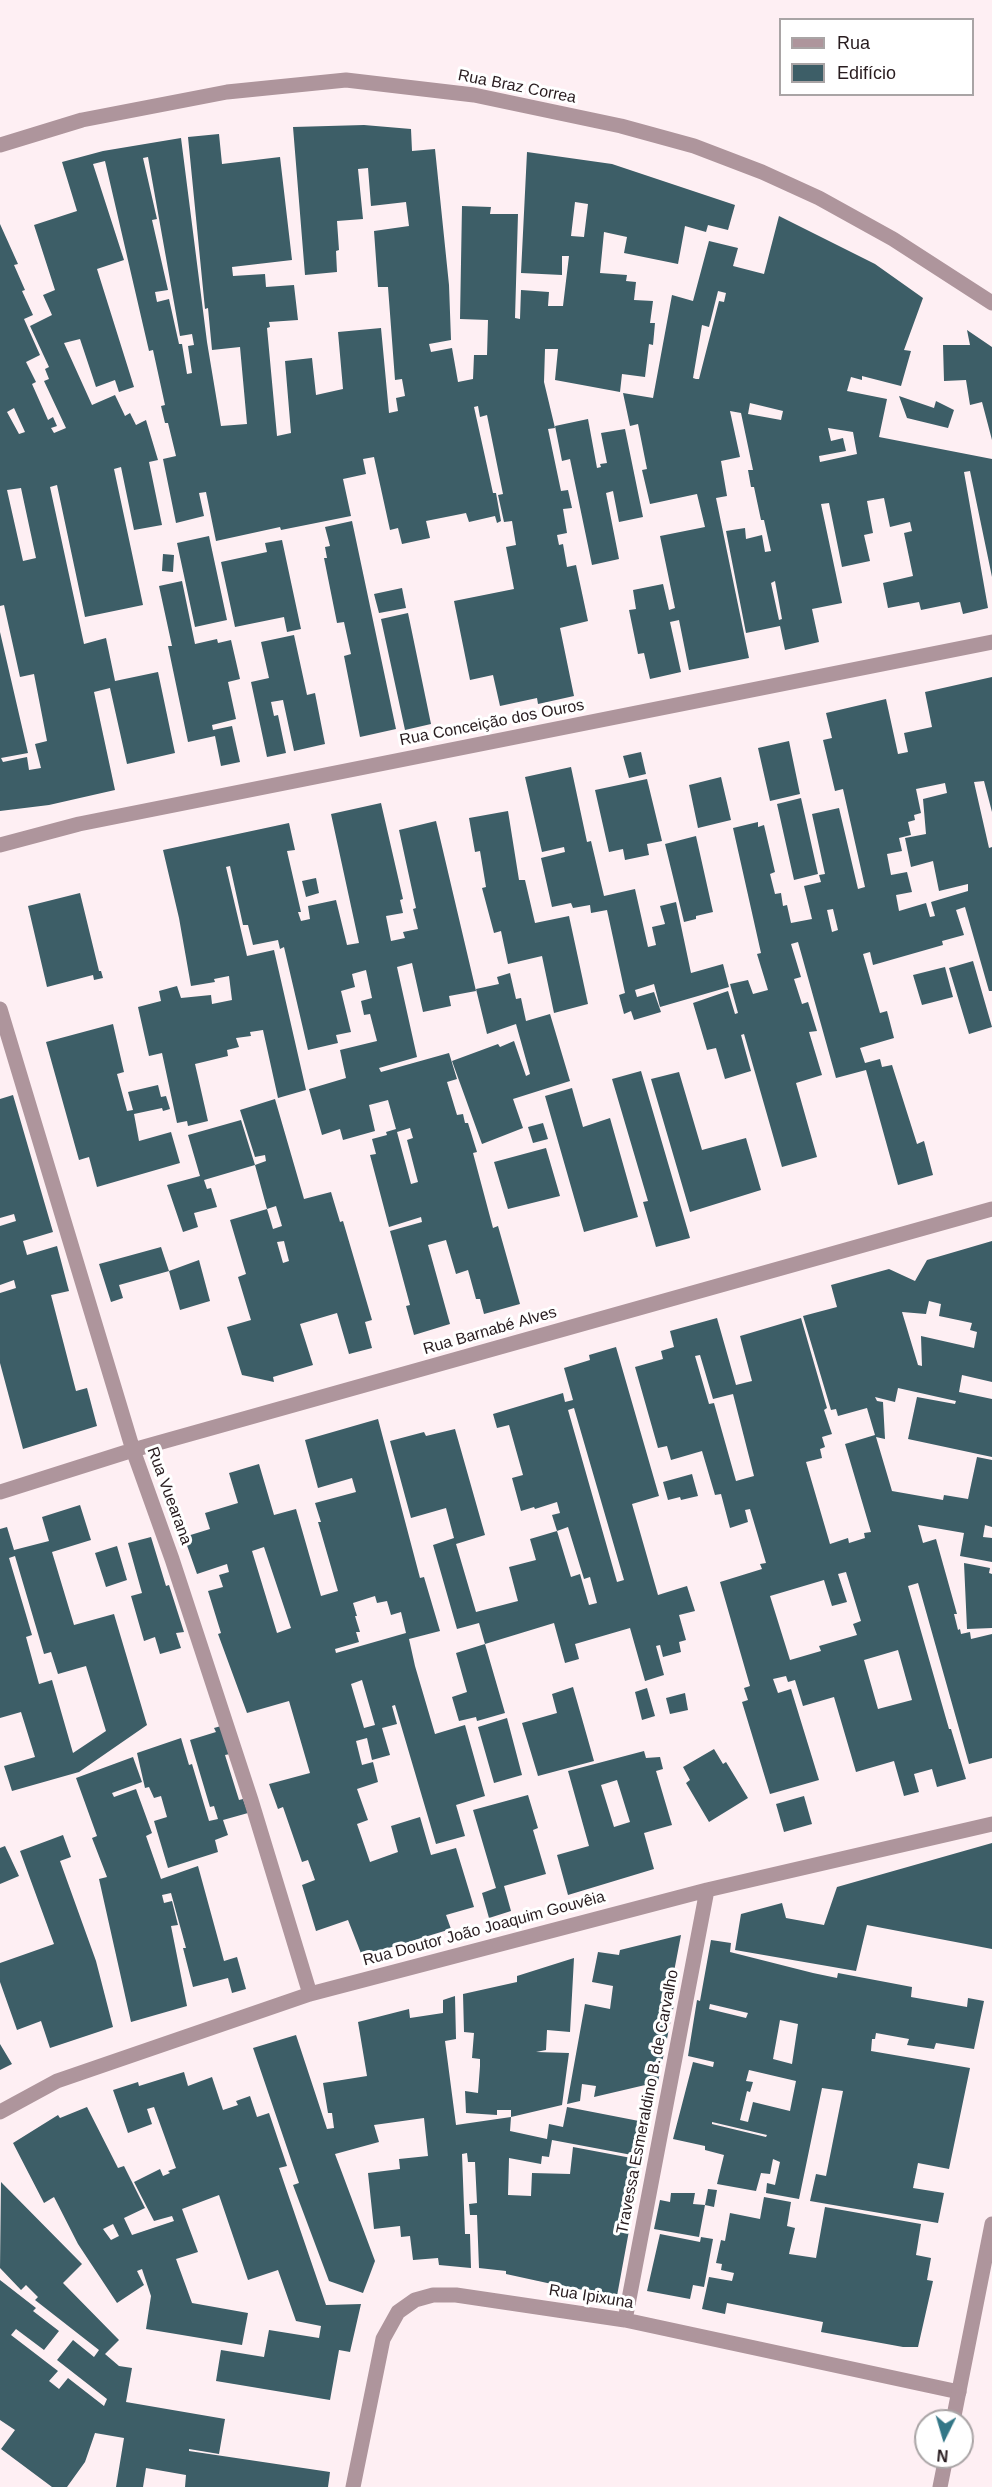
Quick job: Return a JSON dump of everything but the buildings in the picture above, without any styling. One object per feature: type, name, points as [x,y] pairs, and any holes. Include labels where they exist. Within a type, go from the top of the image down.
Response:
[{"type":"street","name":"Rua Braz Correa","points":[[0,145],[82,120],[227,92],[346,80],[474,95],[621,126],[694,146],[762,172],[819,198],[893,239],[992,303]]},
{"type":"street","name":"Rua Conceição dos Ouros","points":[[0,845],[79,824],[992,642]]},
{"type":"street","name":"Rua Vuearana","points":[[0,1009],[133,1450],[172,1559],[251,1800],[310,1994]]},
{"type":"street","name":"Rua Barnabé Alves","points":[[0,1492],[133,1450],[992,1209]]},
{"type":"street","name":"Rua Doutor João Joaquim Gouvêia","points":[[0,2112],[57,2080],[310,1994],[707,1890],[992,1824]]},
{"type":"street","name":"Travessa Esmeraldino B. de Carvalho","points":[[625,2320],[707,1890]]},
{"type":"street","points":[[955,2409],[992,2224]]},
{"type":"street","name":"Rua Ipixuna","points":[[353,2487],[383,2339],[398,2312],[415,2300],[433,2295],[456,2295],[625,2320],[959,2392]]},
{"type":"street","points":[[940,2487],[944,2469]]}]
